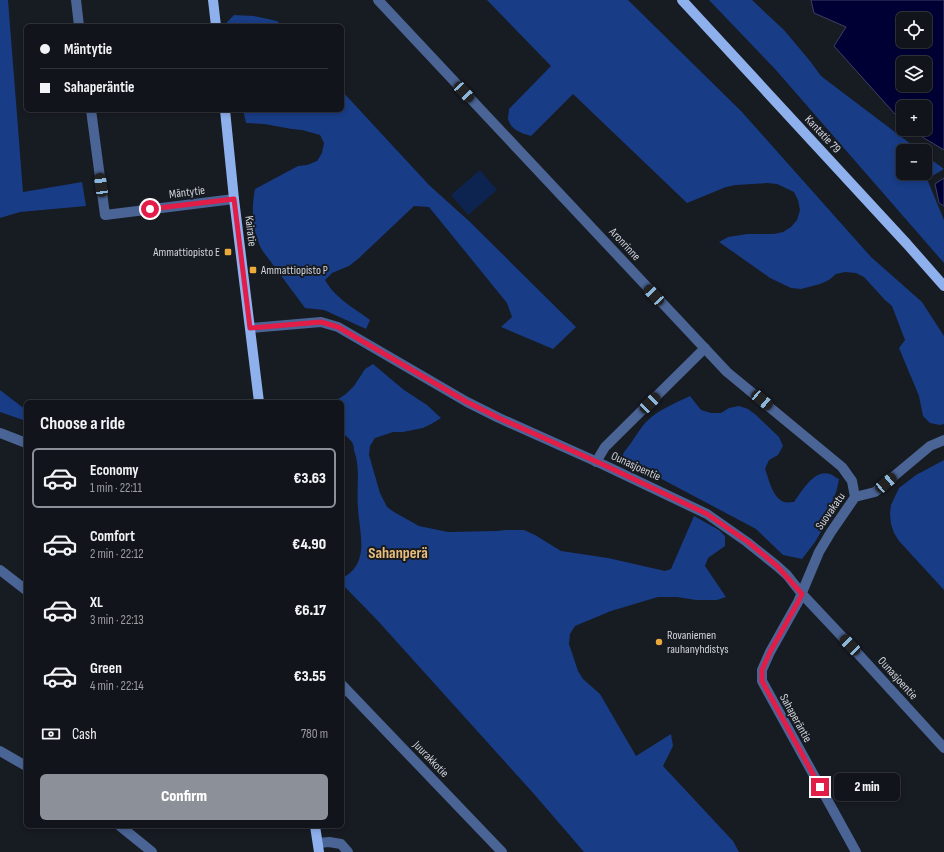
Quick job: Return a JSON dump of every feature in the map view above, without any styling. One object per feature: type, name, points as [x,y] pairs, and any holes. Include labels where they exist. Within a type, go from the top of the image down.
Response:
[{"type":"main road","points":[[213,0],[216,24]]},
{"type":"main road","name":"Kantatie 79","points":[[682,0],[944,286]]},
{"type":"main road","name":"Kairatie","points":[[225,112],[258,400]]},
{"type":"main road","points":[[315,828],[319,847]]},
{"type":"street","points":[[76,0],[79,24]]},
{"type":"street","name":"Aronrinne","points":[[378,0],[727,372],[842,467],[852,481],[855,497]]},
{"type":"street","name":"Mäntytie","points":[[91,112],[105,215],[234,199]]},
{"type":"street","name":"Ounasjoentie","points":[[250,328],[321,322],[338,327],[467,402],[707,514],[748,542],[777,566],[944,748]]},
{"type":"street","points":[[596,462],[605,447],[705,348]]},
{"type":"street","points":[[0,433],[24,442]]},
{"type":"street","name":"Suovakatu","points":[[802,594],[819,552],[830,532],[855,497],[875,492],[930,446],[944,440]]},
{"type":"street","points":[[0,570],[24,588]]},
{"type":"street","name":"Sahaperäntie","points":[[802,594],[770,652],[762,670],[762,681],[856,852]]},
{"type":"street","name":"Juurakkotie","points":[[344,687],[502,852]]},
{"type":"street","points":[[0,751],[24,765]]},
{"type":"street","points":[[122,828],[152,852]]},
{"type":"street","points":[[319,847],[329,842],[341,844],[348,852]]},
{"type":"shaded area","points":[[0,0],[8,0],[23,192],[82,182],[86,206],[20,212],[0,218]]},
{"type":"shaded area","points":[[487,0],[628,0],[741,111],[871,257],[922,302],[944,336],[944,424],[940,425],[930,423],[923,416],[919,396],[899,348],[905,340],[892,306],[864,277],[856,273],[845,272],[836,274],[829,280],[820,284],[801,289],[791,288],[770,278],[719,242],[728,237],[747,234],[774,234],[783,232],[791,227],[797,220],[800,210],[798,200],[794,192],[777,184],[767,183],[736,185],[726,187],[687,203],[573,94],[531,136],[520,132],[511,126],[508,119],[509,109],[551,66]]},
{"type":"shaded area","points":[[709,0],[752,0],[784,30],[821,76],[896,133],[896,136],[900,136],[911,144],[896,144],[896,180],[927,180],[944,220],[944,263],[775,69]]},
{"type":"shaded area","points":[[811,0],[944,0],[944,150],[921,136],[932,136],[932,100],[896,100],[896,115],[834,46],[846,27],[814,13]]},
{"type":"shaded area","points":[[234,15],[254,16],[277,21],[280,24],[228,24],[227,22]]},
{"type":"shaded area","points":[[344,93],[429,185],[470,222],[576,327],[553,349],[501,327],[512,317],[507,303],[429,207],[414,206],[358,259],[349,266],[332,273],[325,280],[329,287],[340,298],[370,320],[366,329],[324,310],[305,308],[262,250],[254,228],[254,197],[255,189],[298,166],[307,165],[317,161],[322,153],[324,143],[320,135],[302,130],[264,124],[246,123],[243,112],[344,112]]},
{"type":"shaded area","points":[[932,160],[944,169],[932,176]]},
{"type":"shaded area","points":[[480,170],[497,190],[468,215],[451,195]]},
{"type":"shaded area","points":[[944,178],[944,206],[939,203],[935,184]]},
{"type":"shaded area","points":[[373,364],[404,390],[427,405],[441,418],[423,428],[403,432],[393,432],[375,438],[370,446],[369,455],[380,493],[387,507],[419,526],[448,532],[524,530],[561,551],[608,558],[665,571],[671,569],[694,516],[719,530],[725,536],[725,546],[708,558],[705,566],[726,597],[717,600],[696,600],[677,597],[658,597],[611,611],[575,626],[570,634],[569,644],[578,671],[583,679],[600,694],[636,756],[671,734],[673,746],[663,766],[733,841],[739,852],[584,852],[534,794],[378,621],[344,586],[344,577],[351,572],[357,565],[361,547],[357,465],[354,446],[344,435],[344,400],[328,400],[338,399],[346,394],[354,386],[365,369]]},
{"type":"shaded area","points":[[0,390],[24,408],[24,420],[0,412]]},
{"type":"shaded area","points":[[690,396],[701,410],[711,413],[721,413],[729,408],[739,406],[748,409],[779,437],[783,446],[778,455],[769,460],[765,469],[774,492],[780,500],[784,502],[794,502],[809,482],[824,473],[830,474],[839,479],[825,525],[815,542],[802,559],[783,555],[756,529],[622,458],[624,452],[646,422],[661,410]]},
{"type":"shaded area","points":[[299,399],[328,400],[290,400]]},
{"type":"shaded area","points":[[944,460],[944,590],[899,541],[891,524],[890,514],[891,505],[899,488],[916,475]]},
{"type":"place","name":"Ammattiopisto E","points":[[228,252]]},
{"type":"place","name":"Ammattiopisto P","points":[[253,270]]},
{"type":"place","name":"Rovaniemen rauhanyhdistys","points":[[659,642]]},
{"type":"district","name":"Sahanperä","points":[[398,552]]},
{"type":"route","points":[[150,209],[234,199],[250,328],[321,322],[338,327],[467,402],[707,514],[748,542],[777,566],[802,594],[770,652],[762,670],[762,681],[820,787]]}]
